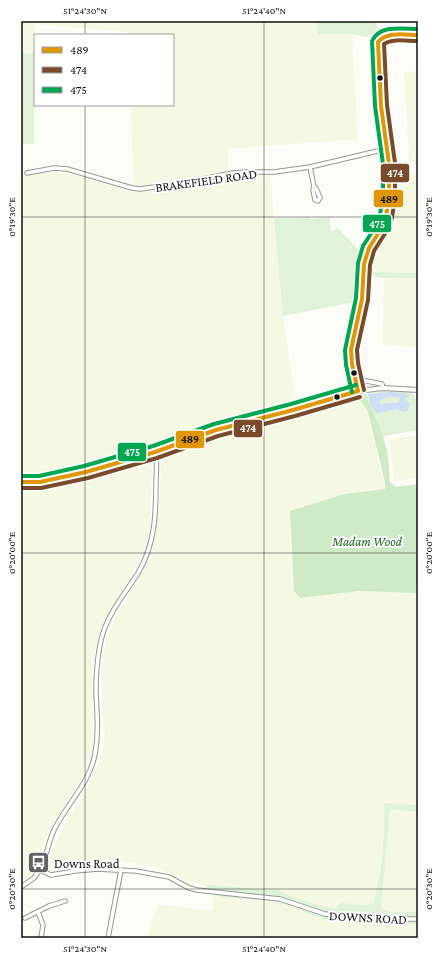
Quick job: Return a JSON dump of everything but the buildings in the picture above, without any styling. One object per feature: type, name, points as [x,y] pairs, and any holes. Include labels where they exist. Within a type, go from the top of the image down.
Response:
[{"type":"street","points":[[358,391],[351,350],[362,299],[364,264],[369,248],[381,230],[386,216],[389,199],[389,169],[381,106],[379,41],[382,38],[391,35],[418,35]]},
{"type":"street","name":"BRAKEFIELD ROAD","points":[[27,173],[54,168],[67,169],[140,189],[182,183],[233,173],[274,172],[310,166],[386,148]]},
{"type":"street","points":[[310,166],[314,187]]},
{"type":"street","points":[[356,379],[381,384],[383,388]]},
{"type":"street","points":[[21,482],[40,482],[62,478],[155,452],[216,430],[358,391],[383,388],[418,390]]},
{"type":"street","points":[[21,887],[34,878],[40,870],[56,827],[80,790],[95,755],[98,737],[96,686],[98,651],[104,631],[114,610],[138,572],[149,551],[155,521],[157,463],[155,452]]},
{"type":"street","name":"DOWNS ROAD","points":[[40,870],[51,875],[86,870],[121,870],[169,877],[189,888],[197,890],[280,899],[325,914],[372,919],[418,919]]},
{"type":"street","points":[[108,938],[121,870]]},
{"type":"street","points":[[25,918],[49,906],[65,901]]},
{"type":"street","points":[[38,912],[43,924],[41,938]]},
{"type":"green space","points":[[21,21],[317,21],[319,34],[352,34],[358,139],[228,149],[228,174],[183,179],[134,187],[130,106],[174,106],[174,34],[128,34],[127,32],[35,24],[34,54],[21,53]]},
{"type":"green space","points":[[317,21],[377,21],[377,39],[352,34],[318,34]]},
{"type":"green space","points":[[21,53],[34,54],[34,144],[21,144]]},
{"type":"green space","points":[[418,71],[418,348],[382,344],[384,275],[367,274],[367,262],[391,206],[393,176],[416,173],[415,164],[410,163],[409,158],[404,73]]},
{"type":"green space","points":[[52,173],[71,174],[134,193],[242,175],[270,173],[283,316],[297,407],[217,426],[91,465],[34,479],[21,478],[21,176]]},
{"type":"green space","points":[[391,178],[394,179],[394,184],[391,214],[387,225],[373,250],[368,267],[372,272],[418,273],[418,278],[383,278],[364,275],[365,260],[388,212],[391,196]]},
{"type":"green space","points":[[310,217],[311,219],[330,217],[331,232],[338,228],[359,250],[358,255],[363,256],[359,272],[360,301],[283,316],[274,218]]},
{"type":"green space","points":[[383,391],[412,392],[418,403],[418,430],[379,437],[366,394]]},
{"type":"green space","name":"Madam Wood","points":[[366,394],[384,440],[388,456],[390,482],[396,487],[418,484],[418,573],[416,593],[359,591],[300,598],[294,591],[290,511],[344,494],[385,489],[385,483],[368,412],[357,396]]},
{"type":"green space","points":[[357,396],[368,412],[385,489],[344,494],[290,512],[294,591],[300,598],[359,591],[416,593],[415,598],[418,598],[418,809],[388,806],[375,905],[340,904],[335,908],[319,906],[279,890],[188,882],[158,868],[122,861],[90,860],[50,868],[50,858],[59,836],[68,818],[86,792],[102,755],[105,732],[102,707],[101,663],[107,638],[115,618],[151,556],[159,510],[161,464],[168,455],[218,437]]},
{"type":"green space","points":[[418,435],[418,477],[394,482],[388,440]]},
{"type":"green space","points":[[152,463],[150,533],[142,558],[121,591],[101,628],[92,658],[93,753],[82,778],[49,830],[34,873],[21,882],[21,487],[43,487]]},
{"type":"green space","points":[[384,803],[418,805],[418,812],[390,809],[381,908],[390,912],[418,912],[418,918],[383,918],[377,916],[376,918],[321,912],[274,896],[209,890],[204,884],[279,890],[286,894],[318,905],[335,908],[341,903],[362,905],[373,904],[382,854]]},
{"type":"green space","points":[[390,809],[418,812],[418,912],[390,912],[381,909]]},
{"type":"green space","points":[[214,894],[279,899],[322,915],[418,920],[418,925],[327,920],[274,901],[227,898]]},
{"type":"green space","points":[[214,895],[227,898],[274,901],[327,920],[416,924],[418,925],[418,938],[147,938],[158,904],[212,911]]},
{"type":"water","points":[[390,392],[404,393],[409,395],[409,397],[404,398],[410,404],[408,410],[404,412],[396,409],[377,413],[372,407],[368,394]],"holes":[[[399,397],[400,400],[398,403],[386,403],[382,405],[379,402],[384,398]]]},
{"type":"transit line","name":"475","points":[[352,392],[346,365],[345,350],[356,298],[358,263],[363,246],[376,226],[383,197],[383,164],[375,106],[372,41],[380,32],[386,30],[399,28],[418,29]]},
{"type":"transit line","name":"489","points":[[358,391],[352,364],[351,350],[362,299],[364,264],[369,248],[381,229],[386,216],[389,197],[389,164],[381,106],[378,42],[387,36],[392,35],[418,35]]},
{"type":"transit line","name":"474","points":[[364,390],[358,363],[357,350],[368,300],[370,265],[374,251],[386,232],[392,218],[395,197],[395,163],[387,105],[384,44],[396,40],[418,41]]},
{"type":"transit line","name":"475","points":[[21,476],[39,476],[84,466],[153,446],[214,424],[356,385]]},
{"type":"transit line","name":"489","points":[[21,482],[40,482],[86,472],[155,452],[216,430],[358,391]]},
{"type":"transit line","name":"474","points":[[21,488],[41,488],[88,478],[157,458],[218,436],[360,397]]},
{"type":"place","name":"Downs Road","points":[[38,863]]}]
